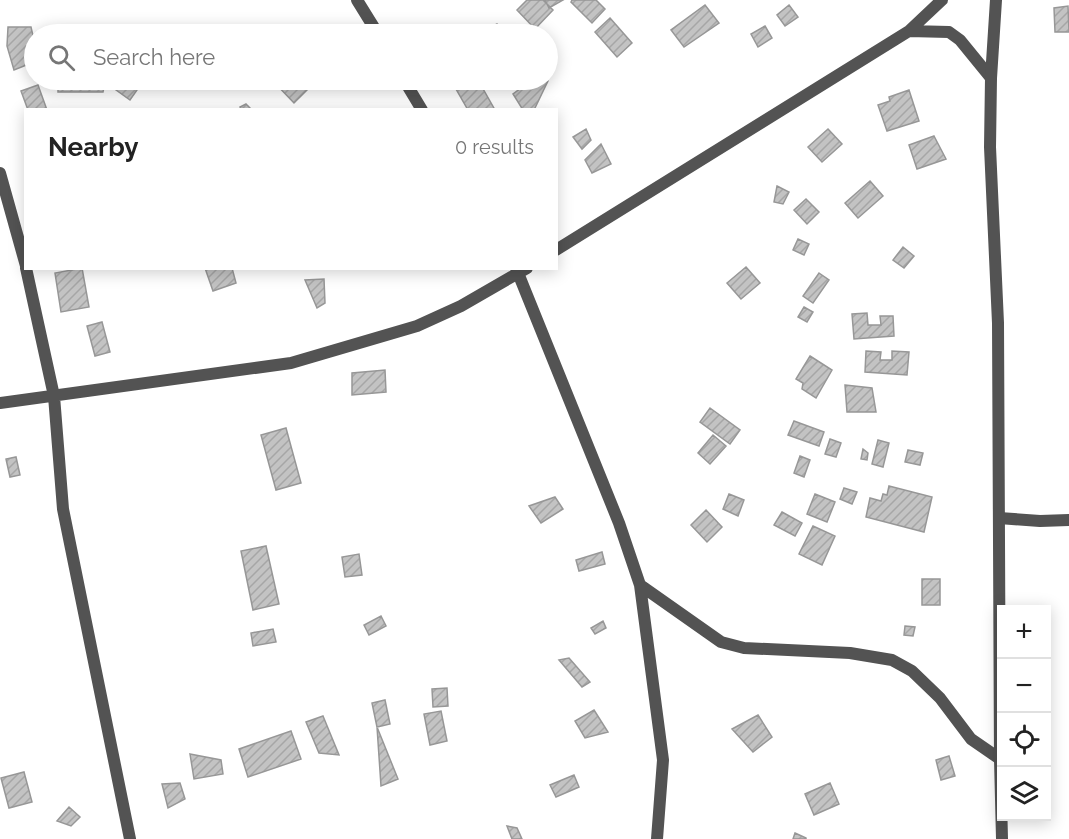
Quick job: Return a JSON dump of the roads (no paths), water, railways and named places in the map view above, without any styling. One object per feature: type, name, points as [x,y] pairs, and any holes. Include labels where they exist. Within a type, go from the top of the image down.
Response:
[{"type":"street","points":[[357,0],[372,24]]},
{"type":"street","points":[[558,249],[909,31],[942,0]]},
{"type":"street","points":[[996,0],[991,78],[990,147],[998,323],[1000,713]]},
{"type":"street","points":[[909,31],[950,32],[960,40],[991,78]]},
{"type":"street","points":[[410,90],[421,108]]},
{"type":"street","points":[[0,173],[24,260]]},
{"type":"street","points":[[27,270],[54,396],[63,509],[130,839]]},
{"type":"street","points":[[0,403],[291,363],[417,326],[461,306],[521,270],[619,523],[640,585],[663,760],[657,839]]},
{"type":"street","points":[[999,518],[1040,521],[1069,520]]},
{"type":"street","points":[[640,585],[721,642],[744,648],[850,653],[892,660],[912,671],[939,698],[971,740],[997,757]]},
{"type":"street","points":[[1000,767],[1002,839]]}]
